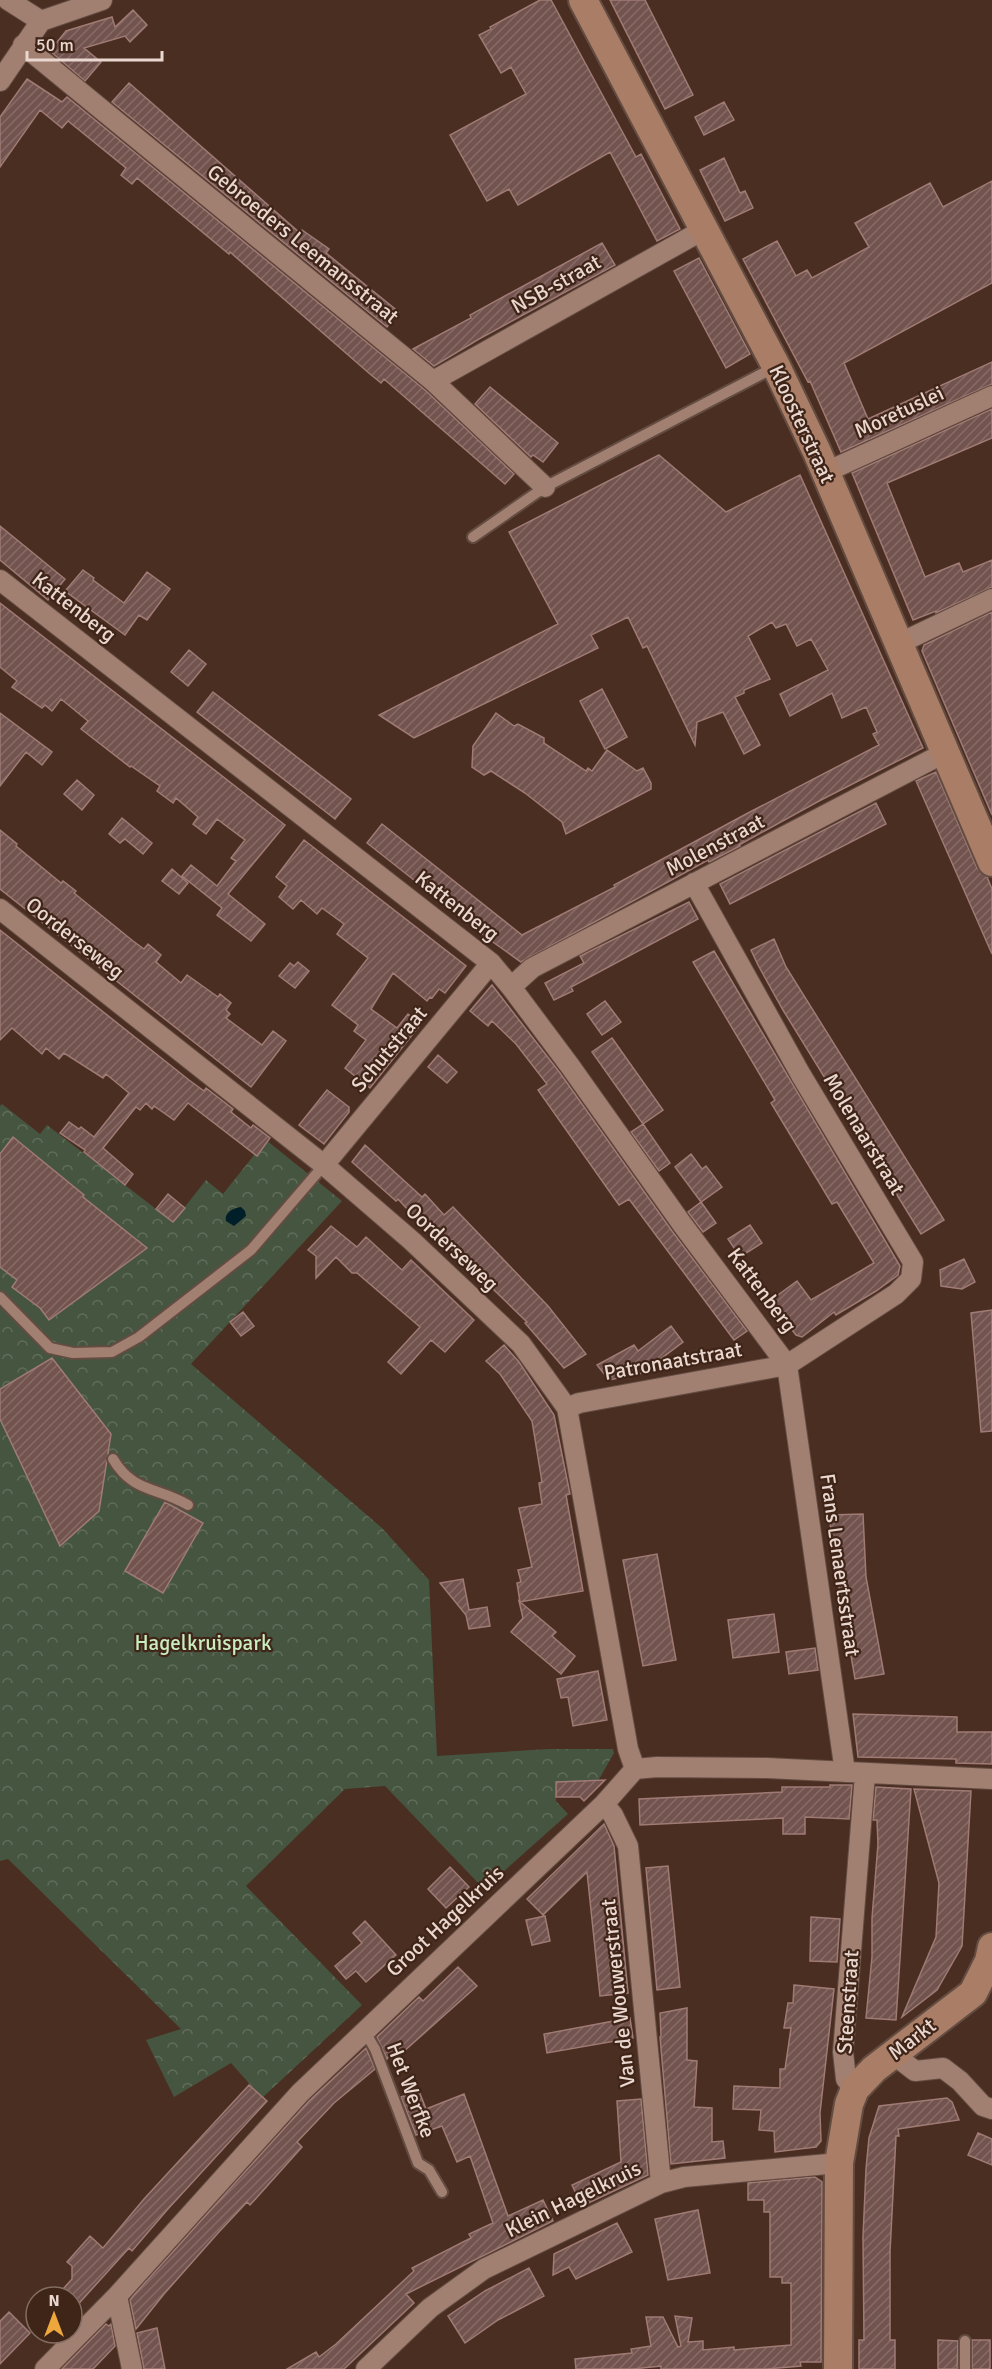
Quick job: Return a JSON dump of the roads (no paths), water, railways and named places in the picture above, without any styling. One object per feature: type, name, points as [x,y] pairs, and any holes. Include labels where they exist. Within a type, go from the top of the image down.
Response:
[{"type":"main road","name":"Kloosterstraat","points":[[584,0],[776,366],[826,472],[946,752],[984,821],[992,862]]},
{"type":"main road","name":"Markt","points":[[855,2089],[874,2069],[893,2054],[982,1992],[992,1947]]},
{"type":"main road","points":[[838,2369],[839,2163],[849,2104],[855,2089]]},
{"type":"street","points":[[8,0],[41,21]]},
{"type":"street","points":[[0,81],[41,21],[70,5],[102,0]]},
{"type":"street","name":"Gebroeders Leemansstraat","points":[[23,45],[433,381],[545,487]]},
{"type":"street","name":"NSB-straat","points":[[433,381],[703,230]]},
{"type":"street","name":"Moretuslei","points":[[826,472],[992,396]]},
{"type":"street","name":"Kattenberg","points":[[0,580],[490,963],[511,987],[787,1365]]},
{"type":"street","points":[[898,644],[992,599]]},
{"type":"street","name":"Molenstraat","points":[[511,987],[532,968],[946,752]]},
{"type":"street","name":"Molenaarstraat","points":[[694,883],[801,1075],[913,1262],[911,1279],[896,1294],[787,1365]]},
{"type":"street","name":"Oorderseweg","points":[[0,909],[324,1165],[412,1241],[520,1344],[567,1408],[628,1749],[635,1769]]},
{"type":"street","name":"Schutstraat","points":[[324,1165],[490,963]]},
{"type":"street","name":"Patronaatstraat","points":[[567,1408],[579,1403],[787,1365]]},
{"type":"street","name":"Frans Lenaertsstraat","points":[[787,1365],[855,1773]]},
{"type":"street","points":[[635,1769],[767,1768],[992,1779]]},
{"type":"street","name":"Groot Hagelkruis","points":[[45,2369],[117,2296],[300,2093],[604,1804],[635,1769]]},
{"type":"street","name":"Steenstraat","points":[[855,1773],[843,2052],[846,2079],[855,2089]]},
{"type":"street","name":"Van de Wouwerstraat","points":[[604,1804],[613,1815],[628,1846],[661,2183]]},
{"type":"street","points":[[893,2054],[915,2071],[943,2068],[960,2081],[982,2106],[992,2109]]},
{"type":"street","name":"Klein Hagelkruis","points":[[366,2369],[430,2308],[484,2269],[661,2183],[684,2177],[839,2163]]},
{"type":"street","points":[[117,2296],[132,2369]]},
{"type":"lane","points":[[473,537],[545,487],[776,366]]},
{"type":"lane","points":[[0,1297],[50,1348],[73,1353],[112,1352],[139,1337],[251,1250],[324,1165]]},
{"type":"lane","points":[[113,1460],[125,1477],[134,1483],[188,1505]]},
{"type":"lane","name":"Het Werfke","points":[[364,2030],[375,2049],[418,2163],[429,2170],[442,2193]]},
{"type":"lane","points":[[965,2341],[965,2369]]},
{"type":"water","points":[[241,1207],[246,1216],[234,1226],[226,1221],[228,1213]]},
{"type":"park label","name":"Hagelkruispark","points":[[203,1643]]}]
